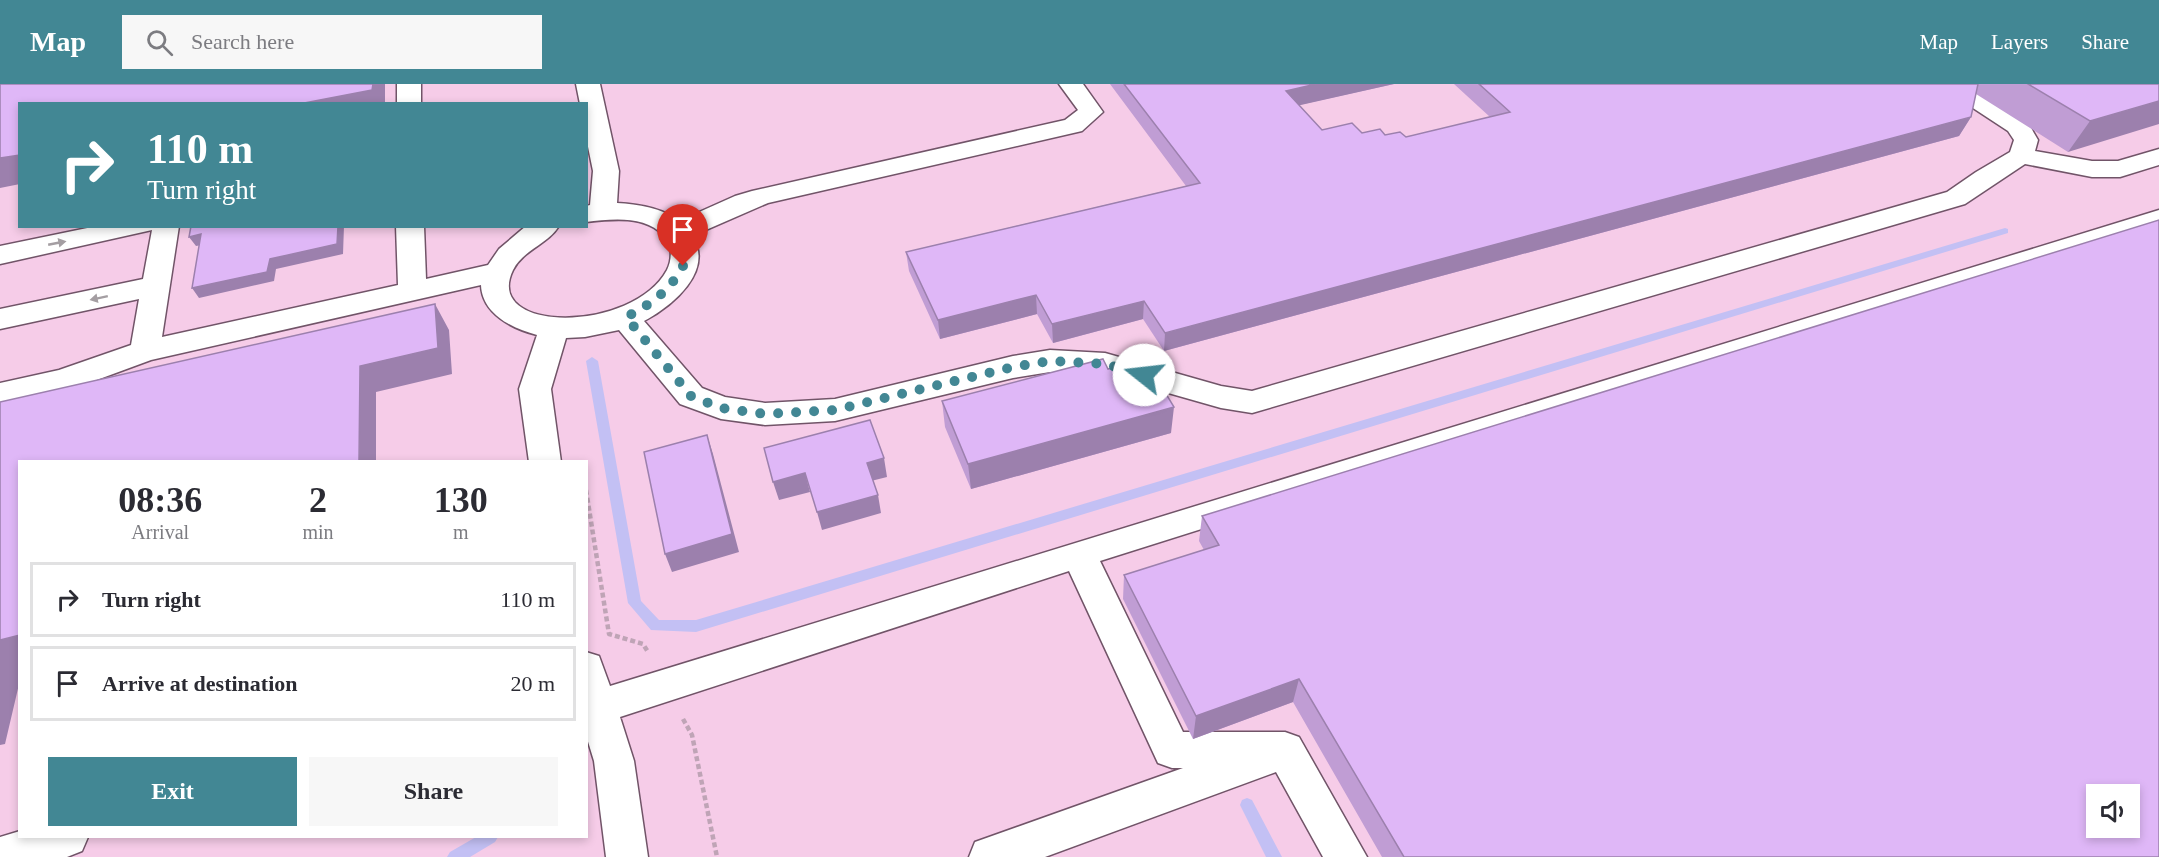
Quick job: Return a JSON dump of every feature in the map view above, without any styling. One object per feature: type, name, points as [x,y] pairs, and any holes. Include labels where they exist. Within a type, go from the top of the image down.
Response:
[{"type":"lane","points":[[409,84],[409,102]]},
{"type":"lane","points":[[543,228],[526,238],[508,255],[497,272],[495,292],[505,310],[525,322],[554,329],[593,326],[626,317],[653,303],[672,285],[683,266],[685,248],[676,232],[664,222],[646,215],[595,213],[606,171],[588,84]]},
{"type":"lane","points":[[676,232],[744,202],[761,197],[1073,126],[1091,112],[1071,84]]},
{"type":"lane","points":[[626,317],[691,396],[721,408],[765,414],[835,410],[1013,367],[1050,361],[1105,364],[1221,397],[1252,402],[1956,198],[2020,156],[2026,140],[2018,126],[1952,84]]},
{"type":"lane","points":[[2020,156],[2092,170],[2120,169],[2159,157]]},
{"type":"lane","points":[[627,857],[614,761],[590,684],[1079,554],[2159,218]]},
{"type":"lane","points":[[0,255],[131,228]]},
{"type":"lane","points":[[145,351],[166,228]]},
{"type":"lane","points":[[410,228],[412,291]]},
{"type":"lane","points":[[0,394],[64,380],[145,351],[497,272]]},
{"type":"lane","points":[[0,319],[156,286]]},
{"type":"lane","points":[[545,460],[535,389],[554,329]]},
{"type":"lane","points":[[1079,554],[1172,750],[1285,750]]},
{"type":"lane","points":[[990,857],[1285,750]]},
{"type":"lane","points":[[1285,750],[1346,857]]},
{"type":"lane","points":[[1,857],[64,838]]},
{"type":"path","points":[[588,503],[609,634],[643,644],[650,656]]},
{"type":"path","points":[[681,716],[692,735],[717,857]]},
{"type":"shaded area","points":[[0,84],[2159,84],[2159,857],[0,857]]},
{"type":"building","points":[[0,84],[373,84],[372,90],[309,102],[18,102],[18,155],[0,158]]},
{"type":"building","points":[[1124,84],[1316,84],[1286,91],[1322,130],[1352,123],[1362,133],[1380,129],[1385,135],[1400,132],[1406,137],[1510,112],[1479,84],[1978,84],[1971,117],[1165,333],[1144,301],[1052,324],[1036,295],[938,320],[906,252],[1200,183]]},
{"type":"building","points":[[2028,84],[2159,84],[2159,101],[2090,121]]},
{"type":"building","points":[[2159,220],[2159,857],[1404,857],[1299,679],[1196,716],[1124,575],[1219,545],[1202,516]]},
{"type":"building","points":[[191,228],[338,228],[337,244],[270,259],[267,272],[192,288],[201,234],[189,237]]},
{"type":"building","points":[[435,304],[438,348],[360,366],[359,460],[18,460],[18,636],[0,640],[0,402]]},
{"type":"building","points":[[1103,359],[1108,369],[1145,359],[1174,407],[968,464],[942,401]]},
{"type":"building","points":[[870,420],[884,458],[867,463],[878,495],[817,512],[805,473],[773,482],[764,448]]},
{"type":"building","points":[[707,435],[732,534],[665,554],[644,452]]},
{"type":"waterway","points":[[592,361],[635,603],[656,626],[696,626],[2005,231]]},
{"type":"waterway","points":[[1247,805],[1274,857]]},
{"type":"waterway","points":[[455,857],[488,838]]},
{"type":"route","points":[[683,266],[672,285],[653,303],[626,317],[691,396],[721,408],[765,414],[835,410],[1013,367],[1050,361],[1105,364],[1144,375]]}]
